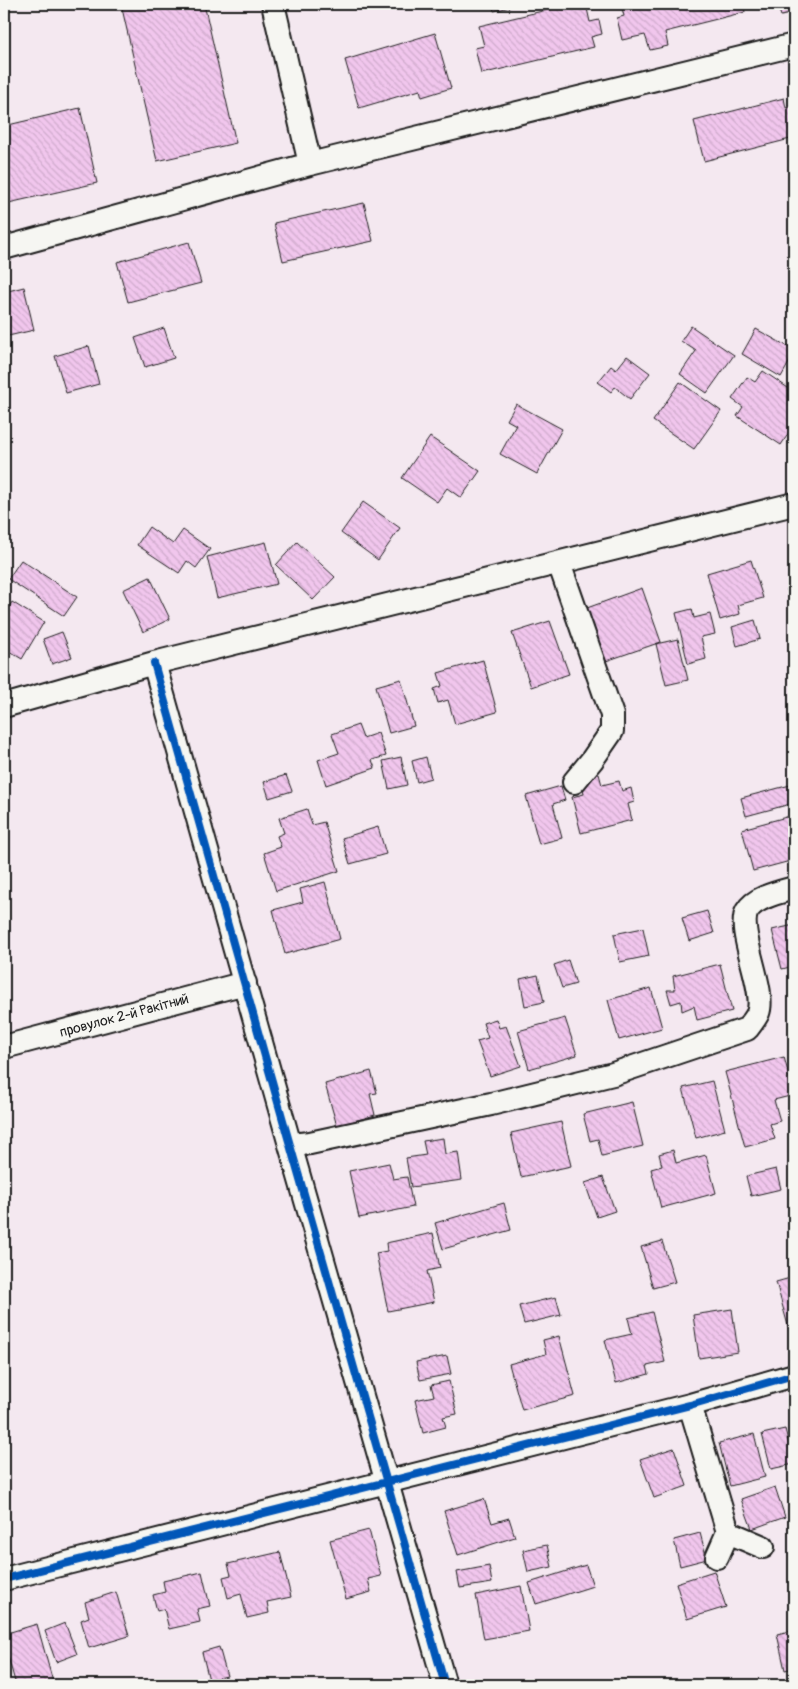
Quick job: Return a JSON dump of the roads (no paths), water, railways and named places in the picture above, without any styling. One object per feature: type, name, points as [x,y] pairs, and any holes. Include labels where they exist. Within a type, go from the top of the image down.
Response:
[{"type":"street","points":[[273,4],[310,164]]},
{"type":"street","points":[[4,248],[310,164],[794,46]]},
{"type":"street","points":[[4,706],[154,663],[794,504]]},
{"type":"street","points":[[559,563],[612,715],[612,731],[574,782]]},
{"type":"street","points":[[154,663],[445,1685]]},
{"type":"street","points":[[290,1145],[310,1143],[491,1104],[613,1074],[747,1029],[759,1012],[759,993],[744,925],[747,911],[763,897],[794,888]]},
{"type":"street","name":"провулок 2-й Ракітний","points":[[4,1047],[245,983]]},
{"type":"street","points":[[4,1580],[690,1405],[794,1375]]},
{"type":"street","points":[[690,1405],[728,1532],[717,1558]]},
{"type":"street","points":[[728,1532],[763,1547]]}]
